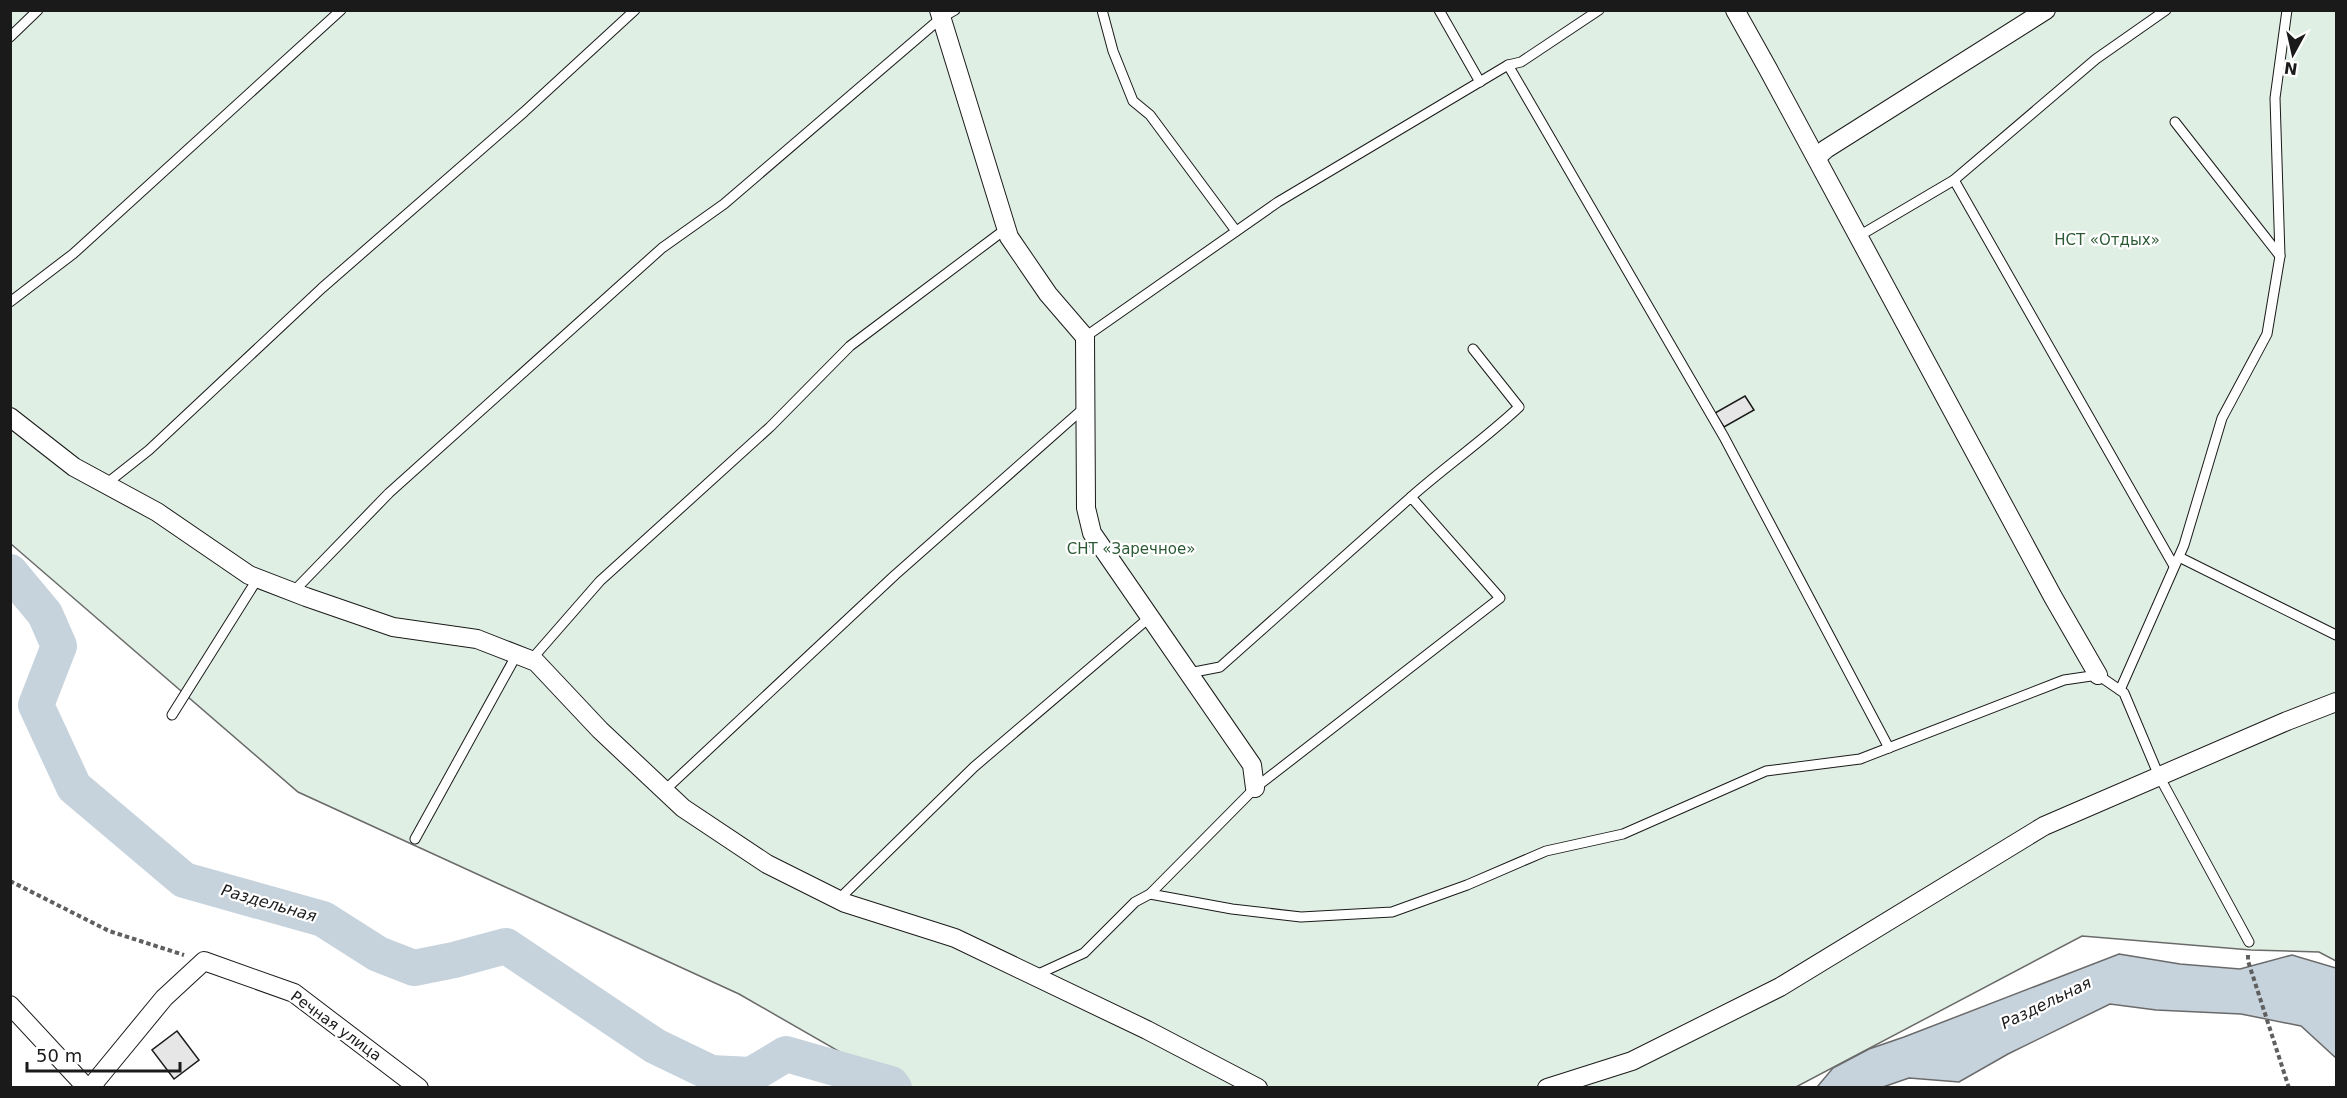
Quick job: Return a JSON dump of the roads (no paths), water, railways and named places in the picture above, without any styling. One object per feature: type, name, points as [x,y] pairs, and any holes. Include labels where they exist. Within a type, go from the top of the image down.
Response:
[{"type":"street","points":[[1735,10],[2053,597],[2098,675]]},
{"type":"street","points":[[1816,158],[1826,149],[2046,10]]},
{"type":"street","points":[[945,13],[1009,237],[1048,294],[1085,337],[1086,508],[1092,533],[1252,765],[1256,788]]},
{"type":"street","points":[[10,417],[74,467],[157,513],[249,575],[393,627],[477,639],[536,662],[600,730],[683,808],[767,864],[838,900],[955,938],[1147,1030],[1258,1088]]},
{"type":"street","points":[[1547,1088],[1632,1061],[1780,987],[2044,826],[2288,720],[2337,702]]},
{"type":"street","name":"Речная улица","points":[[89,1088],[164,998],[204,961],[294,993],[419,1088]]},
{"type":"street","points":[[10,1005],[89,1088]]},
{"type":"lane","points":[[10,37],[38,10]]},
{"type":"lane","points":[[10,302],[74,254],[341,10]]},
{"type":"lane","points":[[106,484],[149,450],[322,288],[524,112],[635,10]]},
{"type":"lane","points":[[1102,10],[1113,51],[1133,100],[1150,115],[1236,231]]},
{"type":"lane","points":[[1439,10],[1480,82]]},
{"type":"lane","points":[[1085,337],[1278,202],[1508,65],[1521,62],[1599,10]]},
{"type":"lane","points":[[1859,236],[1954,180],[2096,59],[2166,10]]},
{"type":"lane","points":[[2120,690],[2179,557],[2222,418],[2266,334],[2280,256],[2275,98],[2287,10]]},
{"type":"lane","points":[[293,592],[389,493],[662,248],[724,204],[945,13]]},
{"type":"lane","points":[[1508,65],[1724,437],[1889,748]]},
{"type":"lane","points":[[2175,122],[2280,256]]},
{"type":"lane","points":[[1954,180],[2174,567]]},
{"type":"lane","points":[[415,839],[524,657],[600,581],[770,427],[850,346],[1007,228]]},
{"type":"lane","points":[[1189,673],[1220,667],[1411,497],[1492,433],[1519,407],[1473,349]]},
{"type":"lane","points":[[665,790],[896,575],[1085,406]]},
{"type":"lane","points":[[1034,976],[1084,953],[1135,902],[1149,894],[1256,788],[1500,598],[1411,497]]},
{"type":"lane","points":[[2179,557],[2337,634]]},
{"type":"lane","points":[[172,715],[258,578]]},
{"type":"lane","points":[[838,900],[974,767],[1150,617]]},
{"type":"lane","points":[[1149,894],[1232,909],[1301,917],[1392,912],[1467,885],[1546,851],[1623,834],[1766,771],[1860,759],[2064,680],[2098,675],[2124,693],[2159,776],[2249,942]]},
{"type":"water","points":[[2119,954],[2180,964],[2240,969],[2292,955],[2336,968],[2336,1058],[2301,1026],[2241,1014],[2156,1010],[2110,1004],[2008,1054],[1959,1082],[1909,1078],[1883,1087],[1817,1087],[1833,1068],[1869,1049]]},
{"type":"waterway","name":"Раздельная","points":[[10,572],[45,614],[59,646],[36,705],[74,787],[184,880],[323,919],[378,954],[414,968],[506,946],[655,1046],[711,1073],[751,1075],[786,1054],[891,1084],[894,1088]]},
{"type":"park label","name":"НСТ «Отдых»","points":[[2107,240]]},
{"type":"park label","name":"СНТ «Заречное»","points":[[1131,549]]}]
